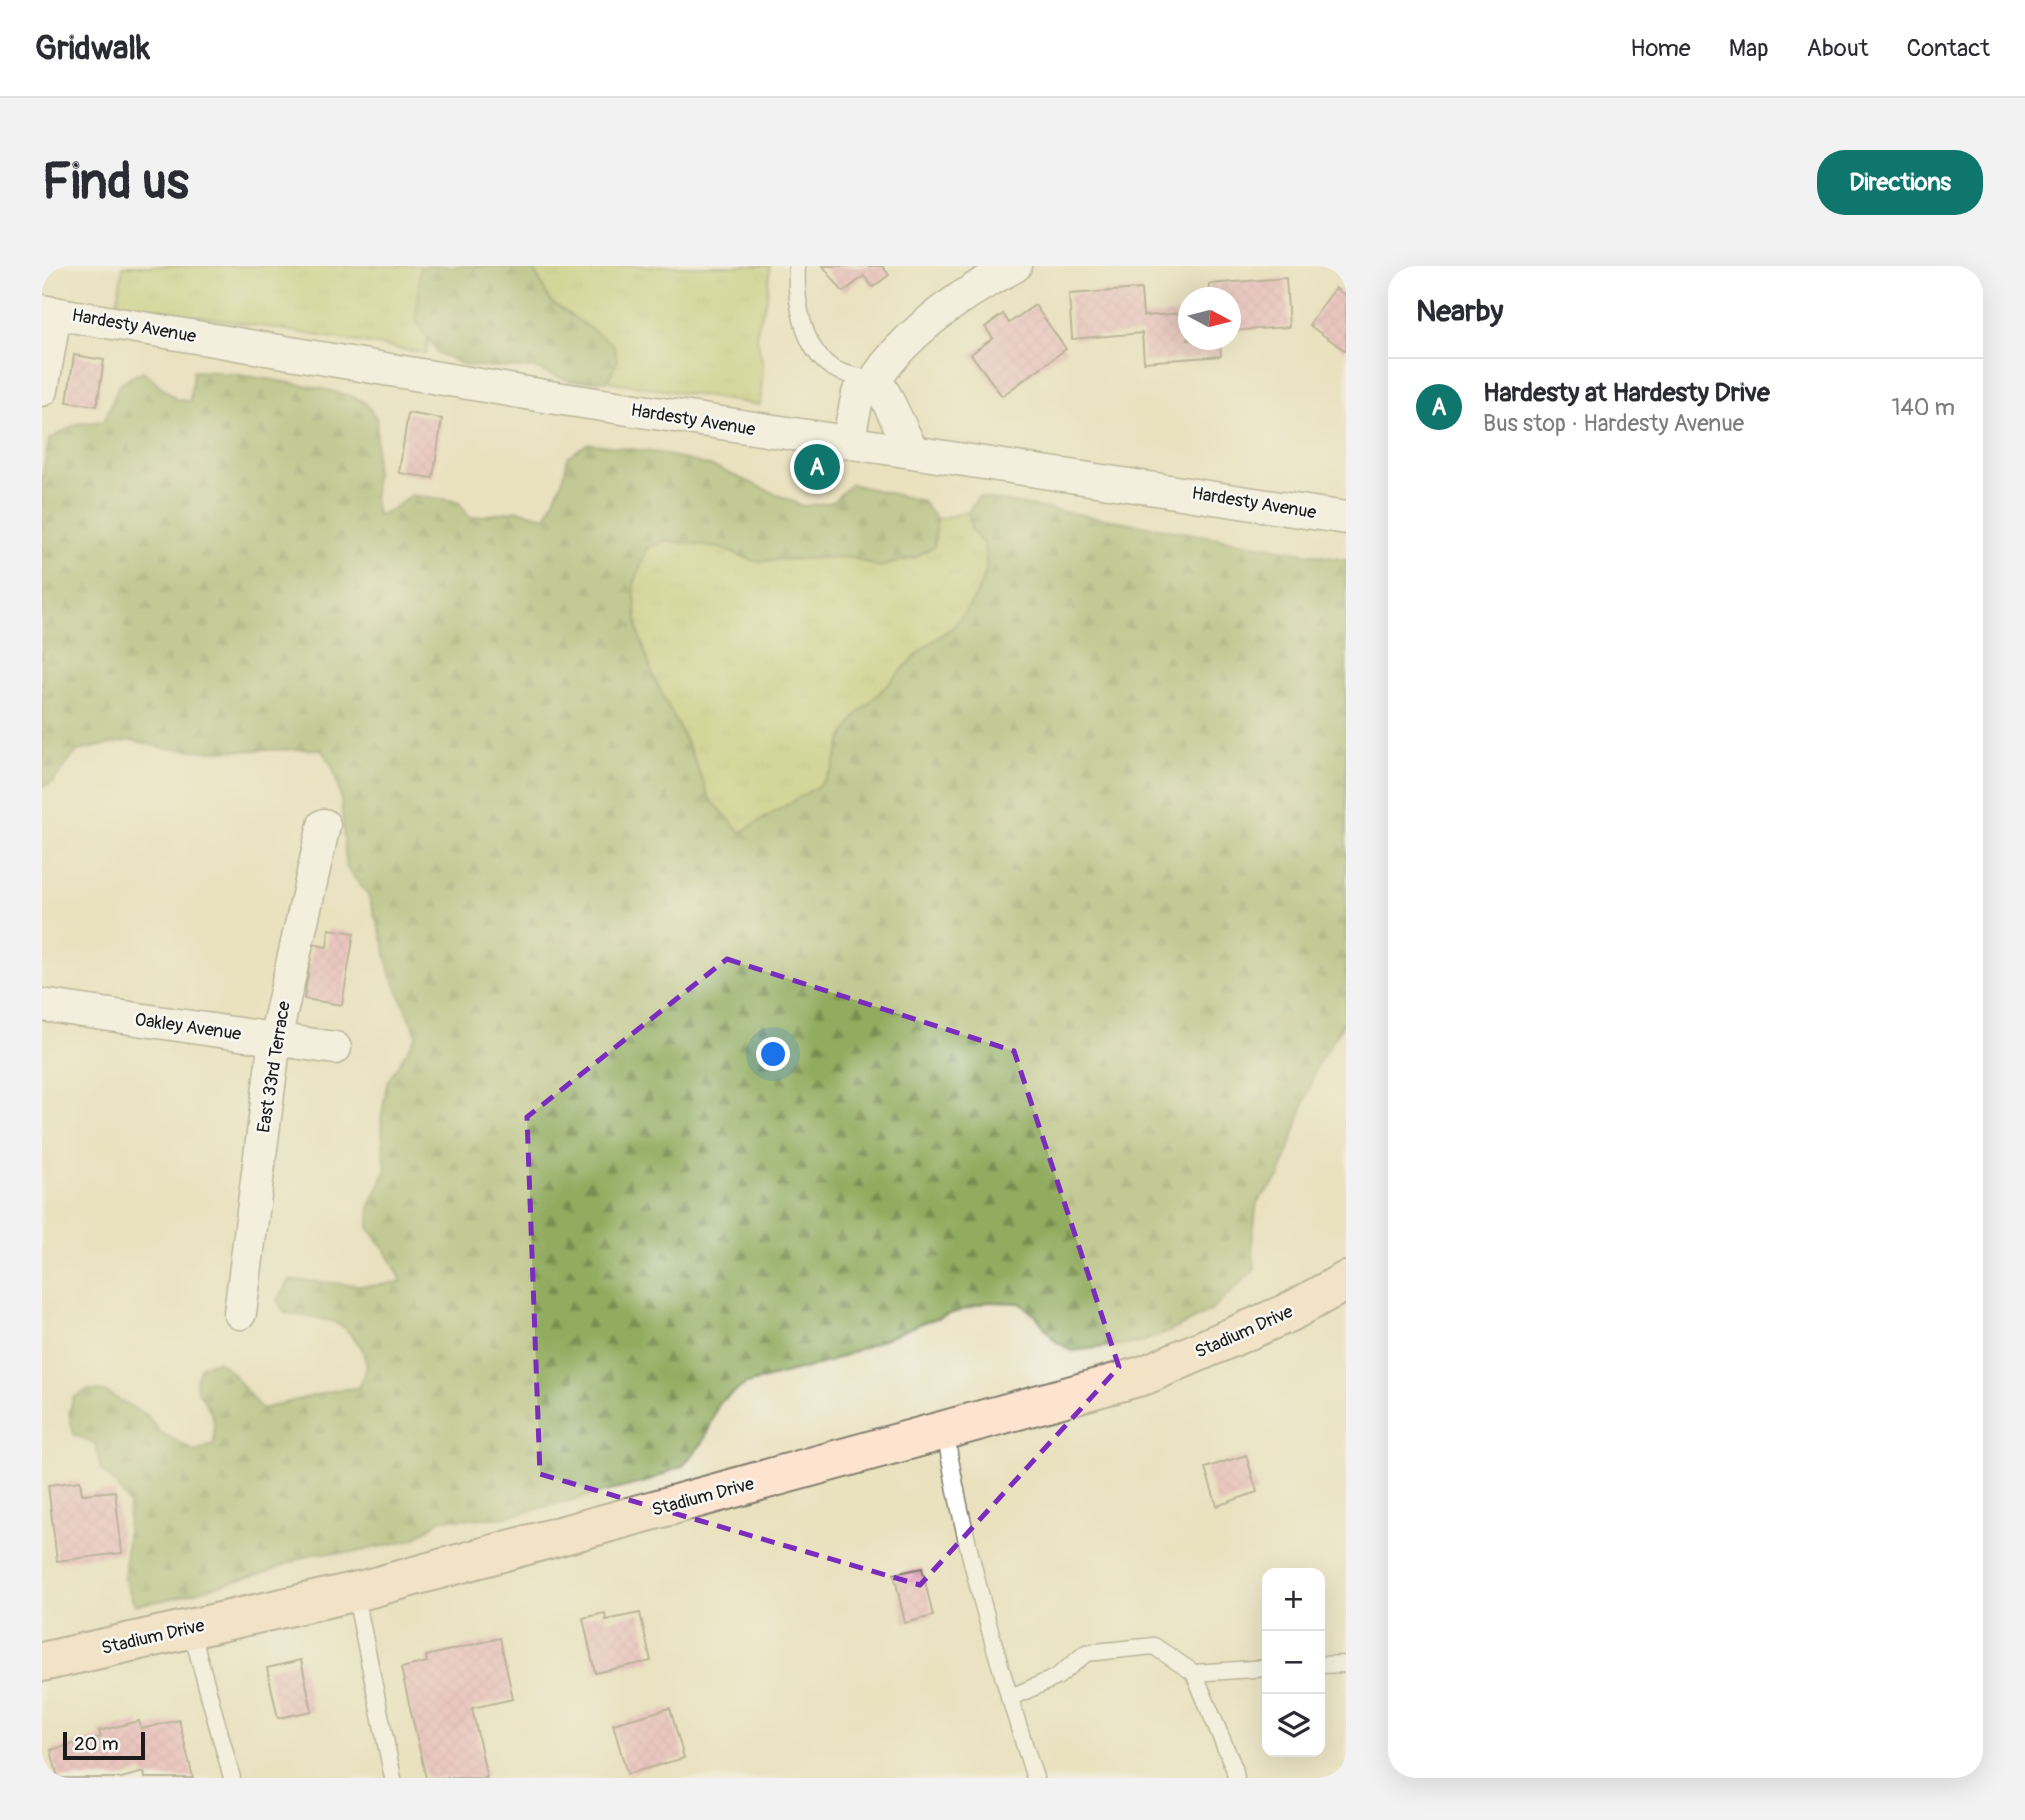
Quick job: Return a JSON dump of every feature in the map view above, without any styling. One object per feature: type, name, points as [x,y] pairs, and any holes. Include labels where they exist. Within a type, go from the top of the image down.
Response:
[{"type":"main road","name":"Stadium Drive","points":[[42,1662],[355,1592],[1144,1375],[1292,1311],[1346,1282]]},
{"type":"street","points":[[848,441],[858,394],[875,380],[884,367],[934,317],[985,281],[1015,266]]},
{"type":"street","points":[[42,390],[48,312]]},
{"type":"street","name":"Hardesty Avenue","points":[[48,312],[564,400],[1346,518]]},
{"type":"street","points":[[875,380],[885,394],[912,451]]},
{"type":"street","name":"East 33rd Terrace","points":[[240,1313],[275,1039],[324,825]]},
{"type":"street","name":"Oakley Avenue","points":[[42,1005],[335,1048]]},
{"type":"lane","points":[[797,266],[800,308],[813,346],[829,366],[848,375],[875,380]]},
{"type":"lane","points":[[944,1430],[959,1516],[989,1636],[1035,1778]]},
{"type":"lane","points":[[355,1592],[393,1778]]},
{"type":"lane","points":[[191,1629],[232,1778]]},
{"type":"lane","points":[[1009,1698],[1057,1677],[1086,1653],[1154,1646],[1194,1673],[1236,1778]]},
{"type":"lane","points":[[1325,1665],[1346,1664]]},
{"type":"lane","points":[[1194,1673],[1262,1668]]},
{"type":"highlighted area","points":[[727,959],[1014,1051],[1119,1367],[920,1585],[540,1474],[527,1117]]},
{"type":"green space","points":[[123,266],[441,266],[426,353],[117,303]]},
{"type":"green space","points":[[420,266],[532,266],[550,301],[614,345],[617,361],[607,381],[570,381],[533,368],[466,366],[438,353],[416,321]]},
{"type":"green space","points":[[532,266],[770,266],[767,297],[756,334],[763,365],[760,405],[607,381],[617,361],[614,345],[550,301]]},
{"type":"green space","points":[[143,371],[177,400],[190,401],[193,371],[308,386],[364,402],[377,419],[374,498],[377,516],[393,509],[411,495],[458,501],[470,518],[518,510],[546,517],[563,479],[568,456],[588,443],[660,453],[717,468],[803,506],[832,502],[851,484],[922,501],[937,519],[934,546],[916,557],[879,567],[849,557],[754,561],[720,548],[666,540],[647,548],[634,585],[638,631],[653,676],[690,750],[710,799],[741,832],[820,785],[833,768],[842,740],[856,716],[925,647],[954,626],[975,598],[987,569],[984,545],[971,529],[968,512],[978,497],[1346,560],[1346,1020],[1317,1065],[1280,1177],[1257,1202],[1252,1243],[1255,1269],[1211,1311],[1139,1343],[1072,1351],[1054,1340],[1037,1317],[1020,1303],[987,1302],[922,1323],[829,1362],[746,1384],[719,1403],[704,1441],[683,1466],[646,1482],[501,1518],[442,1519],[414,1539],[352,1553],[316,1553],[263,1573],[170,1599],[135,1605],[124,1579],[129,1505],[117,1485],[101,1470],[96,1444],[74,1435],[69,1413],[73,1398],[88,1390],[105,1392],[147,1415],[159,1431],[196,1452],[214,1444],[212,1415],[196,1387],[202,1365],[218,1361],[224,1365],[262,1409],[334,1390],[358,1388],[367,1367],[362,1348],[346,1329],[332,1321],[285,1313],[277,1301],[290,1280],[360,1285],[402,1281],[385,1249],[369,1229],[370,1205],[386,1171],[381,1120],[387,1082],[417,1035],[389,970],[384,944],[368,895],[346,867],[341,800],[333,768],[321,749],[209,751],[164,748],[131,740],[77,751],[53,782],[42,787],[42,475],[49,440],[76,424],[104,421],[120,383]]},
{"type":"green space","points":[[968,512],[971,529],[984,545],[987,569],[975,598],[954,626],[925,647],[856,716],[842,740],[833,768],[820,785],[741,833],[710,799],[690,750],[653,676],[638,631],[634,585],[647,548],[666,540],[720,548],[754,561],[849,557],[879,567],[916,557],[934,546],[937,519]]},
{"type":"building","points":[[823,266],[882,266],[889,275],[873,287],[864,276],[843,292]]},
{"type":"building","points":[[1286,278],[1289,327],[1241,330],[1241,287],[1209,287],[1209,284]]},
{"type":"building","points":[[1335,288],[1346,296],[1346,351],[1309,325]]},
{"type":"building","points":[[1141,289],[1143,316],[1178,314],[1178,350],[1221,350],[1221,356],[1144,362],[1142,333],[1072,339],[1069,294]]},
{"type":"building","points":[[1035,305],[1066,349],[1002,396],[971,354],[993,338],[985,327],[1003,314],[1009,323]]},
{"type":"building","points":[[74,355],[104,360],[97,406],[67,402]]},
{"type":"building","points":[[408,413],[442,419],[433,478],[399,473]]},
{"type":"building","points":[[329,929],[354,933],[342,1005],[304,999],[313,944],[327,947]]},
{"type":"building","points":[[1246,1455],[1257,1492],[1217,1506],[1205,1468]]},
{"type":"building","points":[[80,1481],[82,1494],[115,1491],[122,1553],[57,1561],[48,1485]]},
{"type":"building","points":[[922,1568],[933,1616],[905,1623],[894,1574]]},
{"type":"building","points":[[605,1613],[606,1620],[640,1613],[651,1661],[595,1673],[583,1618]]},
{"type":"building","points":[[500,1638],[513,1699],[472,1708],[487,1778],[426,1778],[401,1668],[427,1662],[426,1656]]},
{"type":"building","points":[[301,1660],[312,1711],[278,1718],[267,1668]]},
{"type":"building","points":[[670,1708],[684,1758],[627,1774],[613,1724]]},
{"type":"building","points":[[179,1720],[193,1778],[145,1778],[144,1772],[121,1778],[58,1778],[51,1750],[101,1737],[99,1731],[139,1721],[141,1729]]},
{"type":"place","name":"Hardesty at Hardesty Drive","points":[[817,467]]}]
